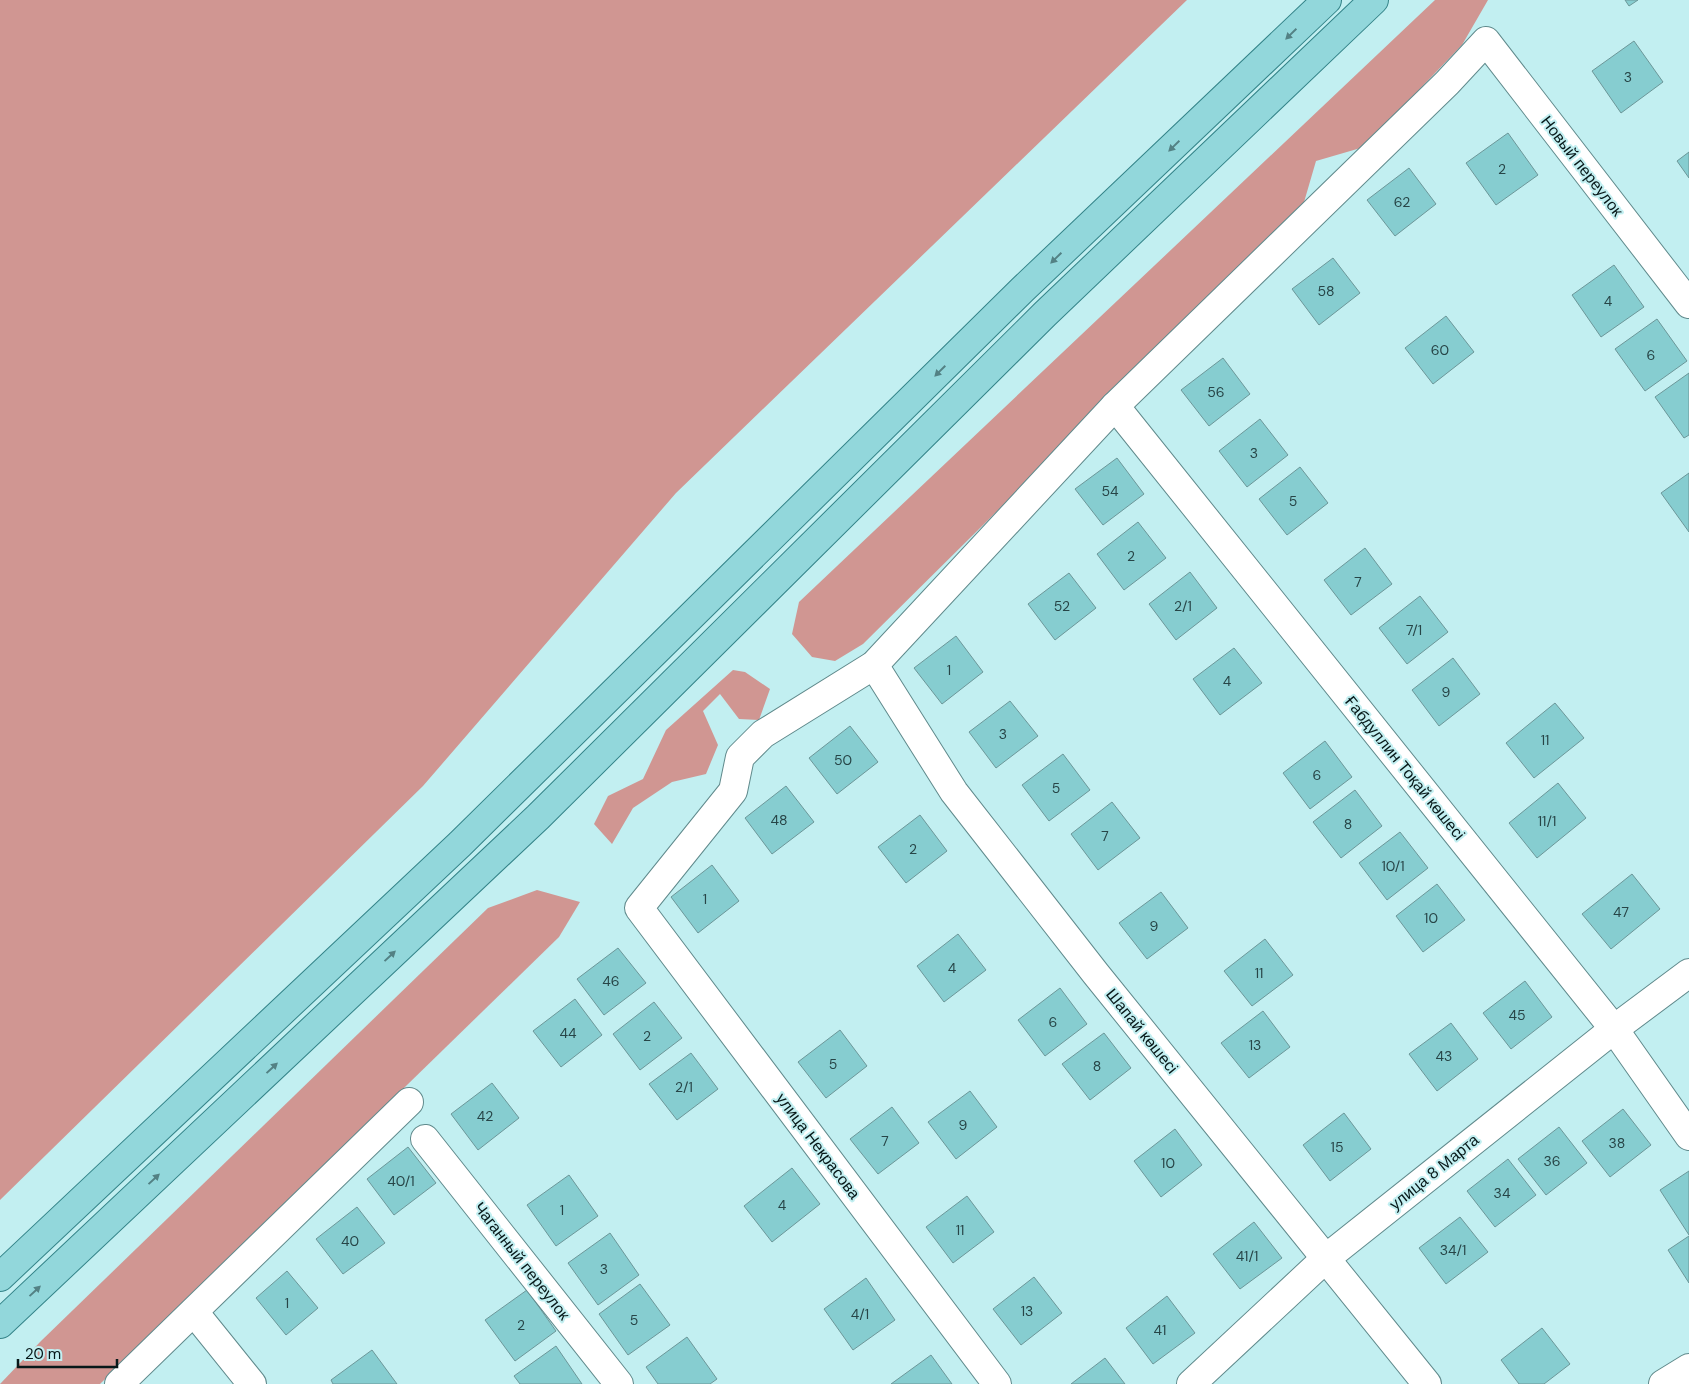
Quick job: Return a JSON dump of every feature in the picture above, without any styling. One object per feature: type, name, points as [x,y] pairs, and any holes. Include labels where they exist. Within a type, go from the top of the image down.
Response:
[{"type":"main road","points":[[0,1277],[460,844],[1023,289],[1327,0]]},
{"type":"main road","points":[[0,1324],[538,817],[1045,314],[1374,0]]},
{"type":"street","name":"Новый переулок","points":[[1116,406],[1447,83],[1486,41],[1685,292]]},
{"type":"street","points":[[874,665],[1116,406]]},
{"type":"street","name":"Ғабдуллин Тоқай көшесі","points":[[1116,406],[1614,1029],[1689,1136]]},
{"type":"street","name":"улица Некрасова","points":[[874,665],[763,734],[740,757],[733,791],[639,908],[997,1384]]},
{"type":"street","name":"Шапай көшесі","points":[[874,665],[954,792],[1096,974],[1427,1384]]},
{"type":"street","name":"улица 8 Марта","points":[[1191,1384],[1325,1259],[1614,1029],[1689,973]]},
{"type":"street","points":[[119,1384],[408,1102]]},
{"type":"street","name":"Чаганный переулок","points":[[425,1138],[619,1384]]},
{"type":"street","points":[[194,1312],[252,1384]]},
{"type":"street","points":[[1663,1384],[1689,1368]]},
{"type":"shaded area","points":[[0,0],[1187,0],[676,493],[423,786],[0,1200]]},
{"type":"shaded area","points":[[1435,0],[1488,0],[1462,45],[1364,147],[1316,161],[1302,209],[863,644],[835,661],[812,657],[792,634],[799,602]]},
{"type":"shaded area","points":[[733,670],[745,672],[770,689],[759,720],[739,719],[720,694],[703,711],[718,745],[706,774],[672,782],[633,808],[612,844],[594,824],[608,796],[643,779],[666,730]]},
{"type":"shaded area","points":[[537,890],[580,902],[559,937],[100,1384],[0,1384],[41,1341],[488,908]]},
{"type":"building","points":[[1625,0],[1638,0],[1629,6]]},
{"type":"building","points":[[1634,41],[1663,82],[1621,113],[1592,71]]},
{"type":"building","points":[[1508,133],[1538,175],[1496,205],[1466,163]]},
{"type":"building","points":[[1689,152],[1689,178],[1677,161]]},
{"type":"building","points":[[1409,168],[1436,204],[1395,236],[1367,200]]},
{"type":"building","points":[[1333,258],[1360,293],[1319,325],[1292,289]]},
{"type":"building","points":[[1614,265],[1644,307],[1601,337],[1572,295]]},
{"type":"building","points":[[1446,316],[1474,352],[1433,384],[1405,348]]},
{"type":"building","points":[[1657,319],[1687,361],[1645,391],[1615,349]]},
{"type":"building","points":[[1223,358],[1250,394],[1209,426],[1181,390]]},
{"type":"building","points":[[1689,373],[1689,435],[1684,438],[1655,397]]},
{"type":"building","points":[[1260,419],[1288,455],[1247,487],[1219,451]]},
{"type":"building","points":[[1117,458],[1144,494],[1103,525],[1075,489]]},
{"type":"building","points":[[1300,467],[1328,503],[1287,535],[1259,499]]},
{"type":"building","points":[[1689,473],[1689,532],[1661,493]]},
{"type":"building","points":[[1138,522],[1166,558],[1124,590],[1097,554]]},
{"type":"building","points":[[1365,548],[1392,584],[1351,615],[1324,580]]},
{"type":"building","points":[[1190,572],[1217,608],[1176,640],[1149,604]]},
{"type":"building","points":[[1069,573],[1096,608],[1055,640],[1028,604]]},
{"type":"building","points":[[1420,596],[1448,632],[1407,664],[1379,628]]},
{"type":"building","points":[[956,636],[983,672],[942,704],[914,668]]},
{"type":"building","points":[[1234,648],[1262,683],[1220,715],[1193,679]]},
{"type":"building","points":[[1453,658],[1480,694],[1439,726],[1412,690]]},
{"type":"building","points":[[1010,701],[1038,736],[996,768],[969,732]]},
{"type":"building","points":[[1555,703],[1584,738],[1534,778],[1506,743]]},
{"type":"building","points":[[850,726],[878,762],[837,794],[809,758]]},
{"type":"building","points":[[1325,741],[1352,777],[1310,809],[1283,773]]},
{"type":"building","points":[[1063,754],[1090,790],[1049,821],[1022,785]]},
{"type":"building","points":[[1558,783],[1586,818],[1537,858],[1509,823]]},
{"type":"building","points":[[786,786],[814,822],[772,854],[745,818]]},
{"type":"building","points":[[1355,790],[1382,826],[1341,858],[1313,822]]},
{"type":"building","points":[[1112,802],[1140,838],[1098,870],[1071,834]]},
{"type":"building","points":[[920,815],[947,851],[906,883],[878,847]]},
{"type":"building","points":[[1400,832],[1428,868],[1387,900],[1359,863]]},
{"type":"building","points":[[712,865],[739,901],[698,933],[671,897]]},
{"type":"building","points":[[1632,874],[1660,909],[1611,949],[1582,914]]},
{"type":"building","points":[[1437,884],[1465,920],[1423,952],[1396,916]]},
{"type":"building","points":[[1161,892],[1188,928],[1147,959],[1119,923]]},
{"type":"building","points":[[958,934],[986,970],[944,1002],[917,966]]},
{"type":"building","points":[[1265,939],[1293,975],[1252,1006],[1224,971]]},
{"type":"building","points":[[618,948],[646,983],[604,1015],[577,979]]},
{"type":"building","points":[[1525,981],[1552,1017],[1511,1049],[1483,1013]]},
{"type":"building","points":[[1060,988],[1087,1024],[1045,1056],[1018,1020]]},
{"type":"building","points":[[575,999],[602,1035],[561,1067],[533,1031]]},
{"type":"building","points":[[654,1002],[682,1038],[640,1070],[613,1034]]},
{"type":"building","points":[[1263,1011],[1290,1047],[1249,1078],[1221,1043]]},
{"type":"building","points":[[1451,1023],[1478,1059],[1437,1091],[1409,1054]]},
{"type":"building","points":[[840,1030],[867,1066],[826,1098],[798,1062]]},
{"type":"building","points":[[1104,1033],[1131,1068],[1090,1100],[1062,1064]]},
{"type":"building","points":[[691,1053],[718,1089],[677,1120],[649,1084]]},
{"type":"building","points":[[492,1083],[519,1118],[478,1150],[451,1114]]},
{"type":"building","points":[[970,1091],[997,1127],[956,1159],[928,1122]]},
{"type":"building","points":[[892,1107],[919,1143],[878,1174],[850,1139]]},
{"type":"building","points":[[1623,1109],[1651,1145],[1610,1177],[1582,1141]]},
{"type":"building","points":[[1344,1113],[1371,1149],[1330,1181],[1303,1145]]},
{"type":"building","points":[[1559,1127],[1587,1163],[1546,1195],[1518,1159]]},
{"type":"building","points":[[1175,1129],[1202,1165],[1161,1197],[1134,1161]]},
{"type":"building","points":[[408,1147],[436,1183],[394,1215],[367,1179]]},
{"type":"building","points":[[1508,1159],[1536,1195],[1495,1227],[1467,1191]]},
{"type":"building","points":[[792,1168],[820,1204],[772,1242],[744,1206]]},
{"type":"building","points":[[1689,1171],[1689,1235],[1660,1190]]},
{"type":"building","points":[[569,1175],[598,1216],[556,1246],[527,1205]]},
{"type":"building","points":[[967,1196],[994,1232],[953,1263],[926,1227]]},
{"type":"building","points":[[357,1207],[385,1243],[343,1274],[316,1239]]},
{"type":"building","points":[[1460,1217],[1488,1252],[1446,1284],[1419,1248]]},
{"type":"building","points":[[1254,1222],[1282,1258],[1240,1289],[1213,1254]]},
{"type":"building","points":[[610,1233],[639,1275],[598,1305],[568,1263]]},
{"type":"building","points":[[1689,1236],[1689,1283],[1668,1250]]},
{"type":"building","points":[[287,1271],[318,1308],[286,1335],[256,1298]]},
{"type":"building","points":[[1034,1277],[1062,1313],[1021,1345],[993,1309]]},
{"type":"building","points":[[866,1278],[895,1320],[853,1350],[824,1309]]},
{"type":"building","points":[[640,1284],[670,1325],[628,1355],[599,1314]]},
{"type":"building","points":[[527,1290],[556,1331],[515,1361],[485,1320]]},
{"type":"building","points":[[1167,1296],[1195,1333],[1153,1364],[1126,1328]]},
{"type":"building","points":[[1542,1328],[1570,1364],[1544,1384],[1519,1384],[1501,1360]]},
{"type":"building","points":[[687,1337],[717,1379],[710,1384],[658,1384],[646,1367]]},
{"type":"building","points":[[556,1346],[582,1384],[520,1384],[514,1376]]},
{"type":"building","points":[[372,1350],[397,1384],[333,1384],[331,1380]]},
{"type":"building","points":[[931,1355],[952,1384],[891,1384]]},
{"type":"building","points":[[1105,1358],[1125,1384],[1071,1384]]}]
